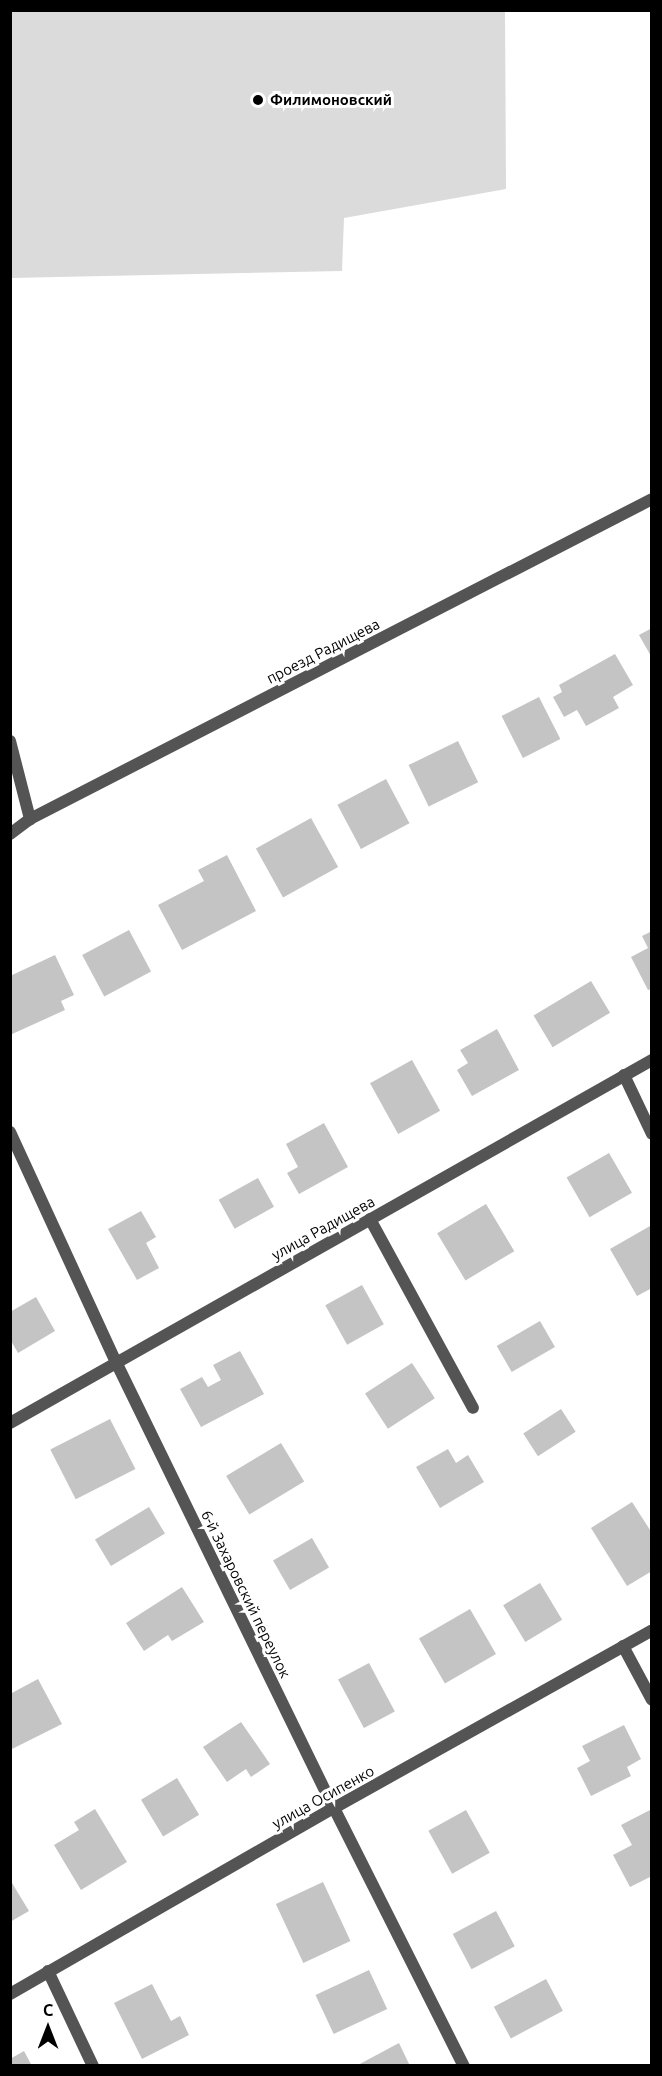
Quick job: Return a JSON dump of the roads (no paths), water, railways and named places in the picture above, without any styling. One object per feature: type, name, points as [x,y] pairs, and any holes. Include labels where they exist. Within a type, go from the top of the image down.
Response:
[{"type":"street","name":"проезд Радищева","points":[[10,834],[30,819],[651,499]]},
{"type":"street","points":[[10,741],[30,819]]},
{"type":"street","name":"улица Радищева","points":[[10,1423],[651,1060]]},
{"type":"street","points":[[624,1076],[651,1134]]},
{"type":"street","name":"6-й Захаровский переулок","points":[[10,1132],[116,1362],[334,1808],[464,2066]]},
{"type":"street","points":[[370,1219],[473,1408]]},
{"type":"street","name":"улица Осипенко","points":[[10,1994],[651,1630]]},
{"type":"street","points":[[623,1646],[651,1700]]},
{"type":"street","points":[[48,1971],[93,2066]]},
{"type":"place","name":"Филимоновский","points":[[258,100]]}]
